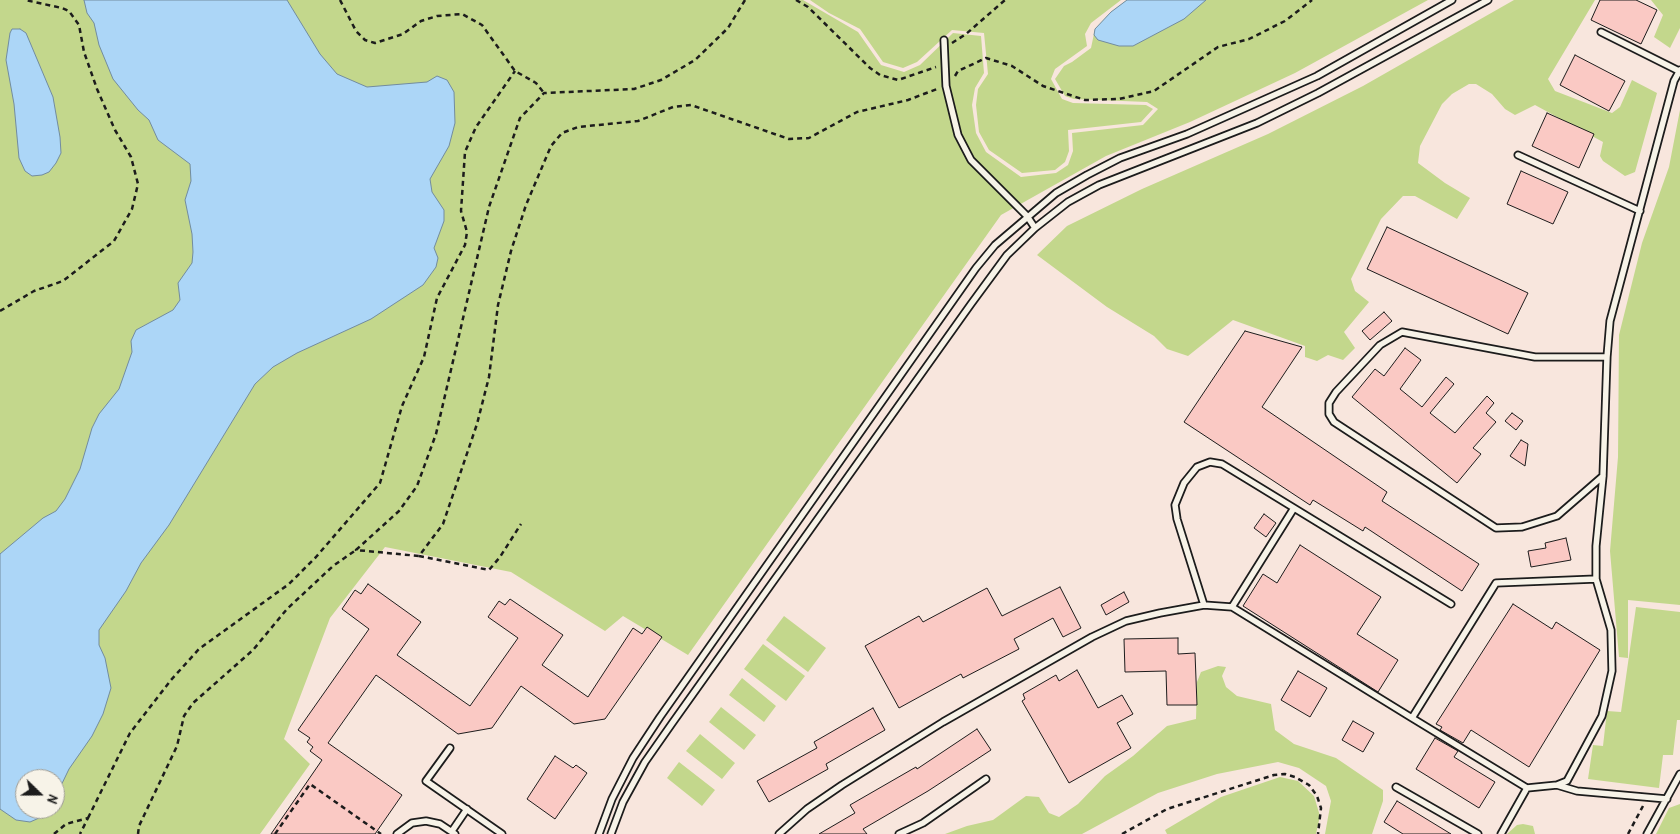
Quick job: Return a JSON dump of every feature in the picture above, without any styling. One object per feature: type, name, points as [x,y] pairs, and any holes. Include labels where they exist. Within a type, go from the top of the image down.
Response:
[{"type":"lane","points":[[599,834],[612,798],[633,758],[660,717],[976,268],[996,245],[1027,216],[1056,193],[1087,175],[1120,158],[1187,134],[1317,76],[1452,0]]},
{"type":"lane","points":[[611,834],[624,802],[641,770],[672,722],[1007,255],[1035,228],[1068,202],[1098,185],[1257,123],[1318,93],[1488,0]]},
{"type":"lane","points":[[779,834],[807,809],[909,743],[1092,638],[1126,621],[1204,605],[1232,607],[1527,788],[1557,785],[1567,781],[1602,716],[1612,672],[1611,630],[1596,579],[1596,546],[1603,476],[1610,321],[1674,80],[1680,70],[1601,32]]},
{"type":"lane","points":[[944,40],[946,86],[958,136],[971,160],[1027,216],[1035,228]]},
{"type":"lane","points":[[1518,155],[1640,211]]},
{"type":"lane","points":[[1603,476],[1557,516],[1522,527],[1496,528],[1334,422],[1328,414],[1329,403],[1336,392],[1380,345],[1402,332],[1535,358],[1607,357]]},
{"type":"lane","points":[[1204,605],[1177,519],[1175,505],[1184,483],[1197,467],[1210,462],[1222,464],[1451,604]]},
{"type":"lane","points":[[1232,607],[1294,508]]},
{"type":"lane","points":[[1412,718],[1496,584],[1596,579]]},
{"type":"lane","points":[[450,748],[426,781],[502,834]]},
{"type":"lane","points":[[1647,834],[1680,774]]},
{"type":"lane","points":[[899,834],[923,823],[986,779]]},
{"type":"lane","points":[[1557,785],[1577,791],[1667,799]]},
{"type":"lane","points":[[1396,787],[1478,834]]},
{"type":"lane","points":[[1501,834],[1527,788]]},
{"type":"lane","points":[[397,834],[412,823],[426,821],[440,824],[453,832],[466,809]]},
{"type":"path","points":[[0,311],[34,291],[63,281],[114,241],[132,209],[138,184],[131,157],[115,130],[96,89],[84,52],[79,25],[69,11],[25,0]]},
{"type":"path","points":[[340,0],[356,31],[365,40],[375,43],[403,34],[420,22],[437,16],[462,14],[482,25],[514,71],[536,83],[544,93]]},
{"type":"path","points":[[138,834],[139,826],[177,746],[184,716],[192,703],[253,650],[287,609],[320,578],[356,550],[399,511],[417,486],[436,434],[492,198],[520,118],[544,93],[634,89],[662,80],[695,60],[728,28],[745,0]]},
{"type":"path","points":[[796,0],[814,12],[870,68],[880,75],[898,80],[945,64]]},
{"type":"path","points":[[944,48],[966,34],[1005,0]]},
{"type":"path","points":[[419,556],[443,524],[477,424],[489,377],[498,305],[511,251],[526,205],[551,146],[562,133],[578,128],[638,121],[673,107],[691,105],[788,139],[809,138],[857,112],[908,100],[946,86],[958,72],[986,58],[1012,66],[1043,86],[1085,100],[1119,99],[1154,91],[1218,47],[1249,39],[1285,22],[1312,0]]},
{"type":"path","points":[[80,834],[130,733],[171,680],[199,649],[289,584],[316,557],[380,483],[402,406],[424,357],[437,298],[465,245],[467,232],[461,212],[466,152],[476,127],[514,71]]},
{"type":"path","points":[[356,550],[419,556],[489,570],[500,557],[521,524]]},
{"type":"path","points":[[1122,834],[1168,809],[1274,774],[1285,774],[1309,785],[1317,796],[1321,808],[1318,834]]},
{"type":"path","points":[[275,834],[310,784],[381,834]]},
{"type":"path","points":[[1628,834],[1647,798]]},
{"type":"path","points":[[54,834],[66,824],[88,818]]},
{"type":"green space","points":[[0,0],[803,0],[858,32],[881,65],[904,72],[920,65],[953,33],[981,36],[984,73],[975,88],[972,105],[976,133],[986,152],[1021,177],[1056,173],[1068,165],[1073,151],[1072,133],[1143,125],[1158,109],[1147,102],[1074,99],[1065,96],[1055,79],[1064,66],[1091,48],[1095,29],[1111,12],[1127,0],[1428,0],[1295,73],[1190,122],[1106,156],[1001,215],[688,655],[623,616],[605,631],[511,572],[385,547],[330,618],[284,739],[310,764],[260,834],[0,834]]},
{"type":"green space","points":[[810,0],[1121,0],[1091,23],[1085,34],[1087,46],[1055,69],[1051,79],[1062,99],[1073,103],[1146,105],[1153,109],[1141,122],[1068,130],[1069,151],[1065,162],[1055,170],[1022,173],[989,150],[979,132],[976,105],[978,89],[988,74],[984,33],[952,30],[917,62],[903,68],[883,62],[860,29],[829,13]]},
{"type":"green space","points":[[1514,0],[1595,0],[1548,79],[1555,91],[1612,113],[1620,107],[1632,80],[1657,93],[1635,172],[1625,176],[1603,161],[1600,156],[1603,142],[1535,105],[1515,115],[1505,109],[1492,94],[1476,84],[1469,84],[1452,94],[1442,104],[1420,146],[1418,163],[1445,183],[1470,198],[1457,219],[1415,196],[1403,196],[1381,219],[1351,279],[1355,291],[1369,302],[1344,332],[1355,348],[1343,360],[1328,355],[1317,361],[1305,357],[1305,346],[1233,320],[1188,356],[1167,349],[1154,336],[1107,307],[1037,255],[1067,226],[1142,189],[1268,134],[1363,86]]},
{"type":"green space","points":[[1651,0],[1680,0],[1680,28],[1670,48],[1654,37],[1663,15]]},
{"type":"green space","points":[[1680,110],[1680,605],[1628,600],[1628,658],[1619,657],[1610,551],[1618,457],[1619,335],[1642,243],[1669,167]]},
{"type":"green space","points":[[1636,607],[1680,612],[1680,720],[1677,720],[1673,755],[1663,755],[1659,788],[1588,779],[1593,745],[1603,746],[1607,711],[1621,712]]},
{"type":"green space","points":[[784,616],[826,648],[808,672],[766,640]]},
{"type":"green space","points":[[763,644],[805,676],[786,701],[744,669]]},
{"type":"green space","points":[[1218,666],[1226,667],[1222,676],[1226,687],[1237,696],[1271,704],[1275,730],[1294,744],[1336,758],[1383,790],[1383,801],[1372,834],[1325,834],[1331,801],[1326,786],[1299,768],[1278,762],[1217,774],[1158,793],[1082,834],[945,834],[967,826],[993,820],[1026,796],[1039,797],[1049,813],[1059,817],[1078,804],[1105,776],[1133,756],[1167,726],[1196,719],[1197,682],[1201,672]]},
{"type":"green space","points":[[742,678],[776,706],[764,722],[729,695]]},
{"type":"green space","points":[[721,707],[756,735],[744,750],[709,722]]},
{"type":"green space","points":[[700,734],[735,763],[722,779],[686,751]]},
{"type":"green space","points":[[679,762],[715,790],[702,806],[667,778]]},
{"type":"green space","points":[[1280,777],[1298,781],[1314,796],[1320,816],[1316,834],[1167,834],[1165,830],[1221,797]]},
{"type":"green space","points":[[1680,804],[1680,834],[1656,834],[1669,808]]},
{"type":"green space","points":[[1517,825],[1533,826],[1535,834],[1507,834]]},
{"type":"water","points":[[84,0],[287,0],[320,54],[337,74],[367,87],[427,82],[437,76],[447,80],[454,92],[455,123],[449,146],[430,179],[432,192],[444,210],[444,221],[434,248],[438,258],[436,267],[423,285],[371,319],[297,353],[273,367],[255,384],[169,525],[141,563],[126,591],[99,630],[99,645],[105,658],[111,688],[103,714],[92,736],[65,777],[65,769],[15,769],[15,819],[37,819],[30,822],[16,820],[0,809],[0,554],[43,518],[56,511],[65,499],[80,469],[92,428],[99,414],[119,389],[132,352],[131,341],[136,330],[173,310],[180,300],[178,283],[192,263],[193,252],[192,234],[185,200],[191,181],[190,164],[158,140],[149,120],[138,110],[113,79],[99,45],[94,23],[87,13]]},
{"type":"water","points":[[1127,0],[1206,0],[1184,19],[1133,46],[1119,46],[1098,40],[1094,35],[1095,29],[1111,12]]},
{"type":"water","points":[[12,29],[20,29],[26,33],[53,97],[60,137],[61,153],[49,172],[42,175],[32,176],[25,171],[19,158],[14,104],[6,60],[10,33]]},
{"type":"building","points":[[1600,0],[1636,0],[1657,10],[1641,44],[1591,20]]},
{"type":"building","points":[[1575,55],[1625,81],[1609,111],[1560,85]]},
{"type":"building","points":[[1547,113],[1594,134],[1579,168],[1532,146]]},
{"type":"building","points":[[1521,171],[1568,192],[1553,224],[1507,204]]},
{"type":"building","points":[[1387,227],[1528,293],[1508,334],[1367,269]]},
{"type":"building","points":[[1384,312],[1392,321],[1370,340],[1362,331]]},
{"type":"building","points":[[1245,331],[1302,347],[1262,407],[1387,492],[1382,501],[1479,564],[1462,591],[1365,527],[1363,531],[1313,500],[1310,505],[1184,422]]},
{"type":"building","points":[[1405,348],[1421,360],[1400,389],[1422,407],[1446,377],[1454,384],[1430,413],[1455,433],[1487,396],[1494,403],[1486,413],[1496,422],[1473,448],[1481,454],[1457,483],[1352,397],[1375,369],[1384,376]]},
{"type":"building","points":[[1512,413],[1523,421],[1516,430],[1505,421]]},
{"type":"building","points":[[1521,440],[1528,444],[1525,466],[1510,456]]},
{"type":"building","points":[[1264,514],[1276,523],[1266,537],[1254,528]]},
{"type":"building","points":[[1566,538],[1571,560],[1531,567],[1528,551],[1546,548],[1545,543]]},
{"type":"building","points":[[1300,545],[1381,597],[1357,634],[1398,660],[1378,692],[1243,606],[1263,574],[1277,583]]},
{"type":"building","points":[[368,584],[421,622],[397,655],[470,706],[518,638],[488,617],[499,601],[505,605],[510,599],[563,635],[542,665],[588,697],[633,628],[642,634],[647,627],[662,637],[605,719],[574,724],[521,686],[492,728],[458,734],[376,675],[328,743],[402,795],[375,834],[271,834],[322,760],[310,751],[313,747],[307,742],[310,738],[298,730],[369,629],[342,609],[355,590],[361,594]]},
{"type":"building","points":[[1060,587],[1081,628],[1063,637],[1053,618],[1014,639],[1019,649],[963,678],[961,674],[899,708],[865,646],[919,616],[923,622],[987,588],[1002,616]]},
{"type":"building","points":[[1124,592],[1129,602],[1106,615],[1101,605]]},
{"type":"building","points":[[1513,604],[1552,629],[1556,622],[1600,650],[1529,767],[1471,730],[1463,743],[1440,730],[1442,727],[1436,724]]},
{"type":"building","points":[[1178,638],[1178,654],[1195,653],[1197,705],[1167,705],[1166,671],[1125,672],[1124,639]]},
{"type":"building","points":[[1077,670],[1098,708],[1122,695],[1133,714],[1117,723],[1131,748],[1069,783],[1022,701],[1025,699],[1023,694],[1056,675],[1059,681]]},
{"type":"building","points":[[1298,671],[1327,688],[1310,717],[1281,700]]},
{"type":"building","points":[[873,708],[885,730],[826,764],[828,769],[769,802],[757,781],[817,748],[814,742]]},
{"type":"building","points":[[1353,721],[1374,733],[1363,752],[1342,740]]},
{"type":"building","points":[[977,729],[991,750],[928,791],[863,829],[867,834],[819,834],[855,813],[850,805],[916,767],[917,769]]},
{"type":"building","points":[[1435,738],[1458,751],[1454,757],[1495,782],[1479,808],[1416,769]]},
{"type":"building","points":[[555,756],[573,768],[576,765],[587,773],[555,819],[527,799]]},
{"type":"building","points":[[1397,801],[1451,834],[1403,834],[1384,822]]}]
